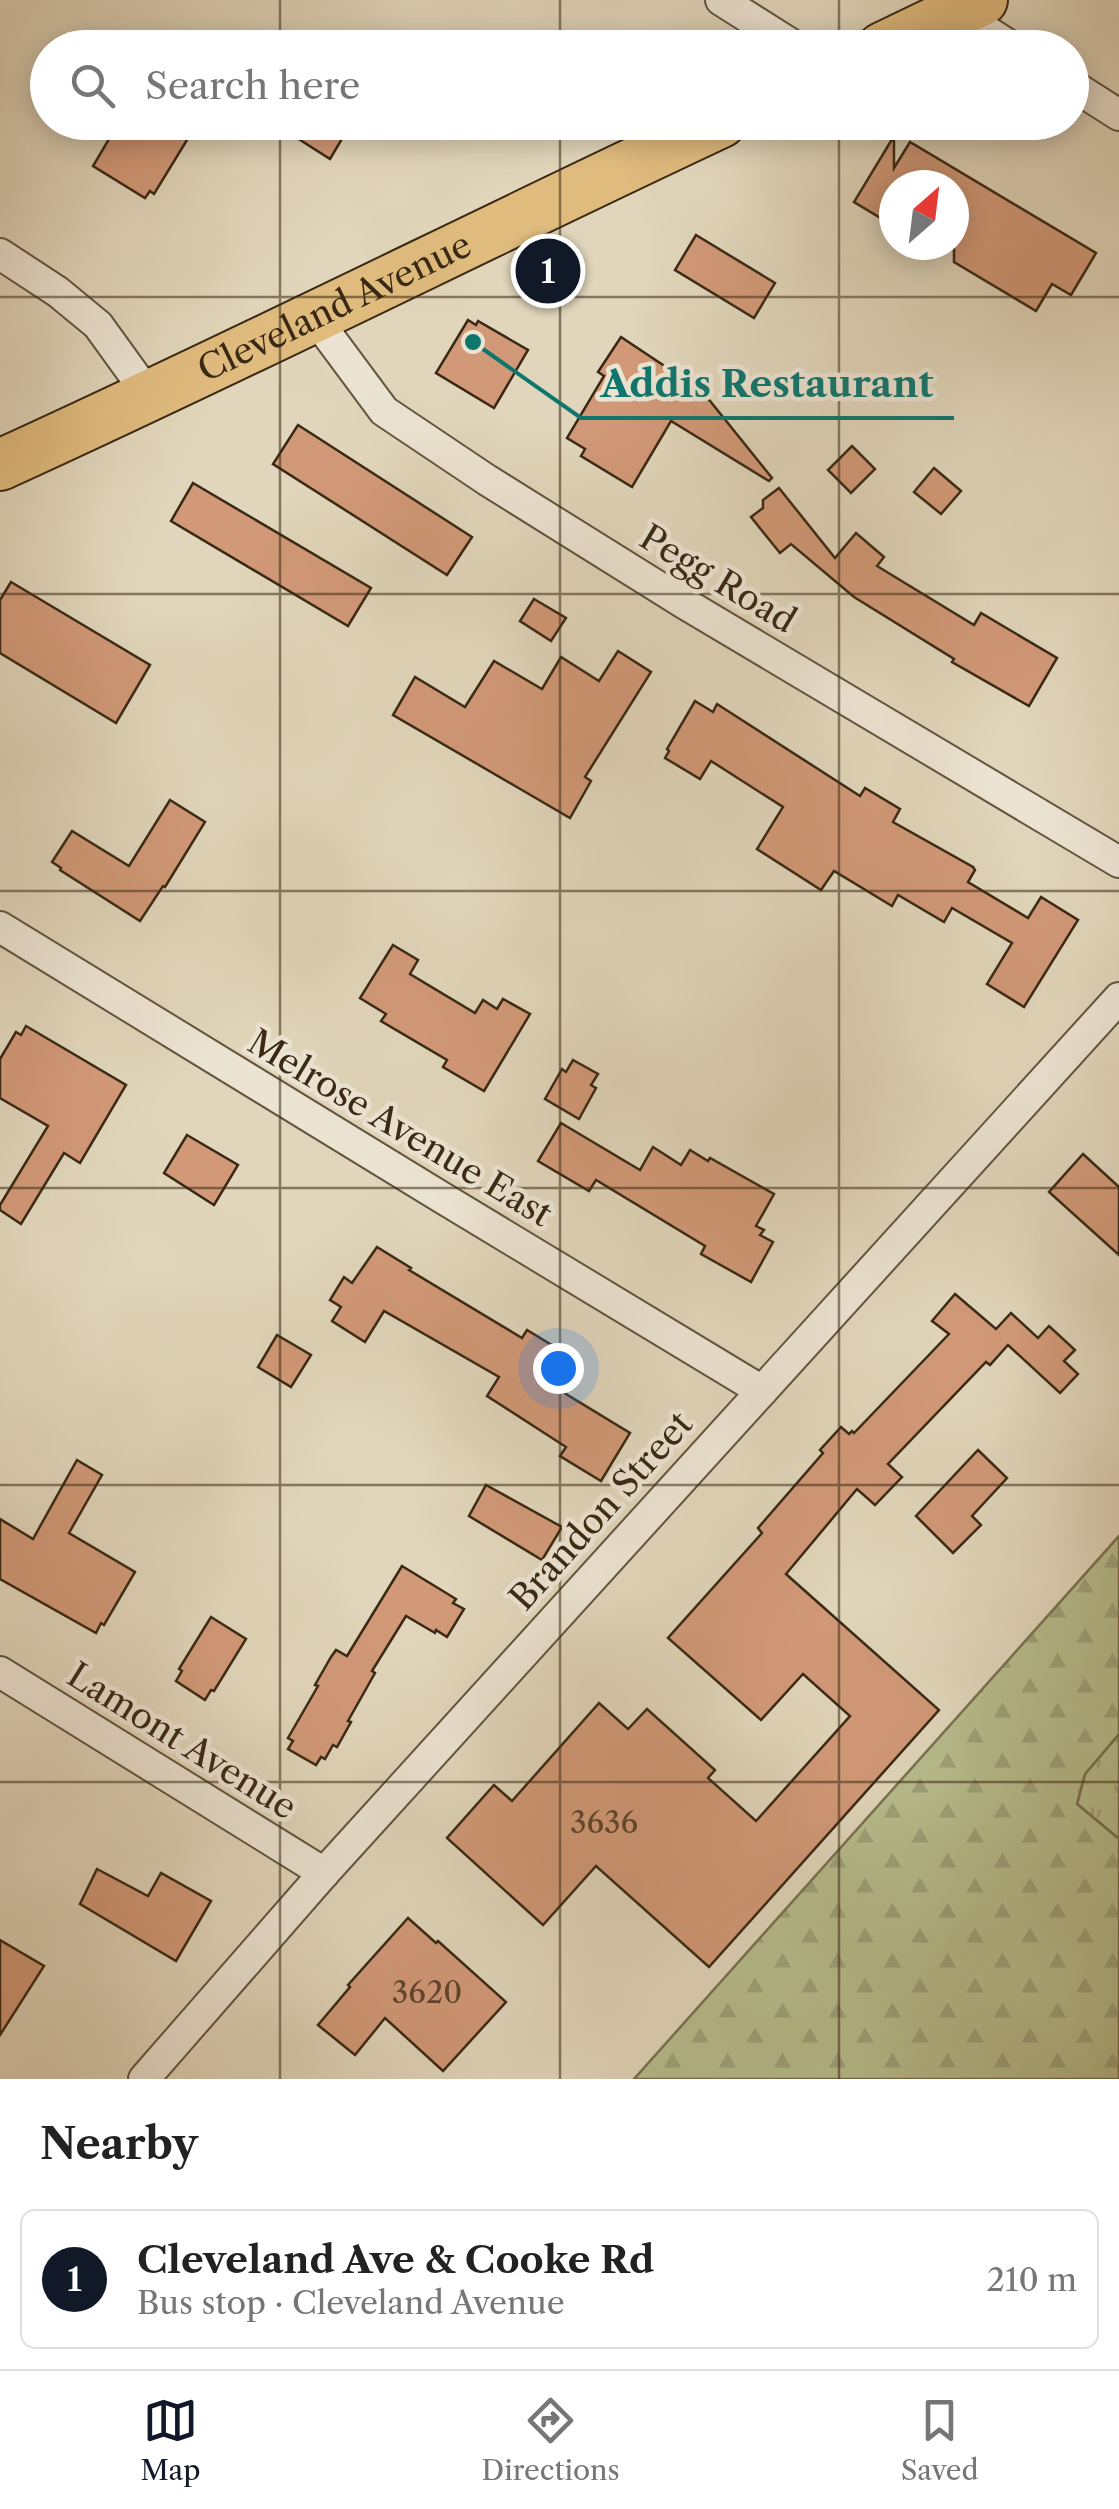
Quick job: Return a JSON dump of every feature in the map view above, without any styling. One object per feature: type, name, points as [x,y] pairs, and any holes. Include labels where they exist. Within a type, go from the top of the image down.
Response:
[{"type":"main road","points":[[920,30],[970,6]]},
{"type":"main road","name":"Cleveland Avenue","points":[[0,465],[150,397],[683,140]]},
{"type":"street","points":[[721,0],[768,30]]},
{"type":"street","points":[[970,6],[994,30]]},
{"type":"street","points":[[1089,96],[1119,116]]},
{"type":"street","points":[[0,254],[58,292],[98,325],[150,397]]},
{"type":"street","name":"Pegg Road","points":[[315,318],[384,411],[684,603],[1119,862]]},
{"type":"street","name":"Melrose Avenue East","points":[[0,927],[762,1391]]},
{"type":"street","name":"Brandon Street","points":[[144,2079],[324,1873],[1119,998]]},
{"type":"street","name":"Lamont Avenue","points":[[0,1672],[324,1873]]},
{"type":"green space","points":[[1119,1536],[1119,1734],[1085,1774],[1077,1804],[1119,1839],[1119,2079],[634,2079]]},
{"type":"green space","points":[[1119,1734],[1119,1839],[1077,1804],[1085,1774]]},
{"type":"building","points":[[108,140],[187,140],[154,194],[150,191],[145,198],[93,166]]},
{"type":"building","points":[[300,140],[341,140],[330,159]]},
{"type":"building","points":[[892,140],[894,168],[910,142],[957,170],[879,170],[879,217],[854,202]]},
{"type":"building","points":[[969,177],[1096,253],[1071,295],[1052,284],[1036,311],[954,262],[969,260]]},
{"type":"building","points":[[696,235],[775,283],[754,318],[675,270]]},
{"type":"building","points":[[468,320],[476,325],[478,321],[528,350],[494,408],[436,373]]},
{"type":"building","points":[[621,337],[702,391],[772,478],[769,481],[671,421],[632,487],[581,456],[585,449],[567,438],[604,376],[598,372]]},
{"type":"building","points":[[298,425],[472,537],[447,575],[273,464]]},
{"type":"building","points":[[852,446],[875,469],[851,493],[828,470]]},
{"type":"building","points":[[934,468],[961,491],[941,514],[914,492]]},
{"type":"building","points":[[193,483],[371,588],[348,626],[171,521]]},
{"type":"building","points":[[779,488],[835,558],[856,533],[884,557],[877,566],[974,625],[981,613],[1057,658],[1029,706],[952,662],[954,659],[854,597],[791,544],[780,553],[751,517],[763,508],[763,500]]},
{"type":"building","points":[[11,582],[150,665],[116,723],[0,653],[0,600]]},
{"type":"building","points":[[534,599],[566,618],[551,641],[520,621]]},
{"type":"building","points":[[618,651],[651,672],[585,777],[591,781],[570,818],[393,715],[415,677],[465,707],[494,661],[542,689],[561,657],[599,681]]},
{"type":"building","points":[[695,701],[713,712],[717,704],[860,796],[865,788],[900,809],[893,822],[973,867],[968,882],[1028,918],[1041,897],[1078,920],[1024,1007],[987,984],[1012,943],[952,908],[944,922],[898,895],[892,906],[834,871],[821,890],[757,849],[783,807],[711,761],[700,779],[665,758]]},
{"type":"building","points":[[170,800],[205,822],[140,921],[52,862],[72,831],[129,866]]},
{"type":"building","points":[[393,945],[418,960],[410,974],[475,1013],[483,1000],[497,1009],[503,999],[530,1014],[484,1091],[443,1067],[447,1060],[381,1021],[386,1014],[360,998]]},
{"type":"building","points":[[26,1026],[126,1085],[80,1163],[64,1153],[21,1224],[0,1210],[0,1205],[48,1126],[0,1098],[0,1059],[16,1032],[21,1035]]},
{"type":"building","points":[[573,1060],[598,1074],[591,1085],[596,1088],[579,1119],[545,1099],[562,1069],[566,1072]]},
{"type":"building","points":[[561,1123],[640,1170],[653,1147],[681,1165],[690,1150],[774,1194],[756,1226],[764,1230],[760,1235],[773,1242],[751,1282],[701,1254],[705,1246],[596,1180],[589,1191],[538,1161]]},
{"type":"building","points":[[187,1135],[238,1165],[214,1205],[164,1173]]},
{"type":"building","points":[[1083,1154],[1119,1187],[1119,1255],[1049,1192]]},
{"type":"building","points":[[377,1247],[522,1338],[527,1330],[563,1352],[548,1383],[630,1433],[601,1481],[560,1456],[566,1447],[487,1396],[499,1377],[384,1311],[365,1342],[332,1321],[341,1307],[330,1300],[344,1277],[352,1283]]},
{"type":"building","points":[[955,1294],[996,1329],[1011,1313],[1038,1338],[1049,1326],[1075,1350],[1064,1361],[1078,1374],[1060,1393],[1008,1345],[990,1365],[986,1362],[888,1464],[902,1477],[875,1505],[857,1489],[786,1574],[939,1710],[709,1967],[596,1866],[543,1925],[447,1838],[494,1785],[512,1801],[599,1703],[628,1729],[647,1709],[715,1770],[708,1778],[756,1821],[850,1716],[803,1674],[761,1720],[668,1638],[762,1533],[758,1528],[841,1427],[849,1434],[854,1433],[949,1334],[932,1321]]},
{"type":"building","points":[[277,1335],[311,1355],[291,1387],[258,1367]]},
{"type":"building","points":[[978,1450],[1007,1478],[972,1516],[981,1525],[953,1553],[916,1516]]},
{"type":"building","points":[[77,1460],[102,1475],[69,1533],[135,1572],[96,1633],[0,1579],[0,1519],[33,1539]]},
{"type":"building","points":[[486,1485],[562,1527],[542,1560],[469,1516]]},
{"type":"building","points":[[402,1566],[456,1599],[453,1603],[464,1609],[447,1637],[406,1616],[372,1671],[375,1673],[337,1747],[333,1745],[316,1765],[288,1749],[293,1741],[288,1738],[331,1657],[336,1650],[347,1656]]},
{"type":"building","points":[[211,1617],[246,1639],[205,1700],[176,1681],[182,1671],[179,1669]]},
{"type":"building","points":[[97,1869],[148,1896],[161,1873],[211,1901],[176,1961],[80,1904]]},
{"type":"building","points":[[408,1918],[506,2002],[443,2071],[385,2018],[355,2055],[318,2025]]},
{"type":"building","points":[[0,1940],[44,1966],[0,2035]]},
{"type":"place","name":"Cleveland Ave & Cooke Rd","points":[[548,271]]},
{"type":"place","name":"Addis Restaurant","points":[[473,342]]}]
